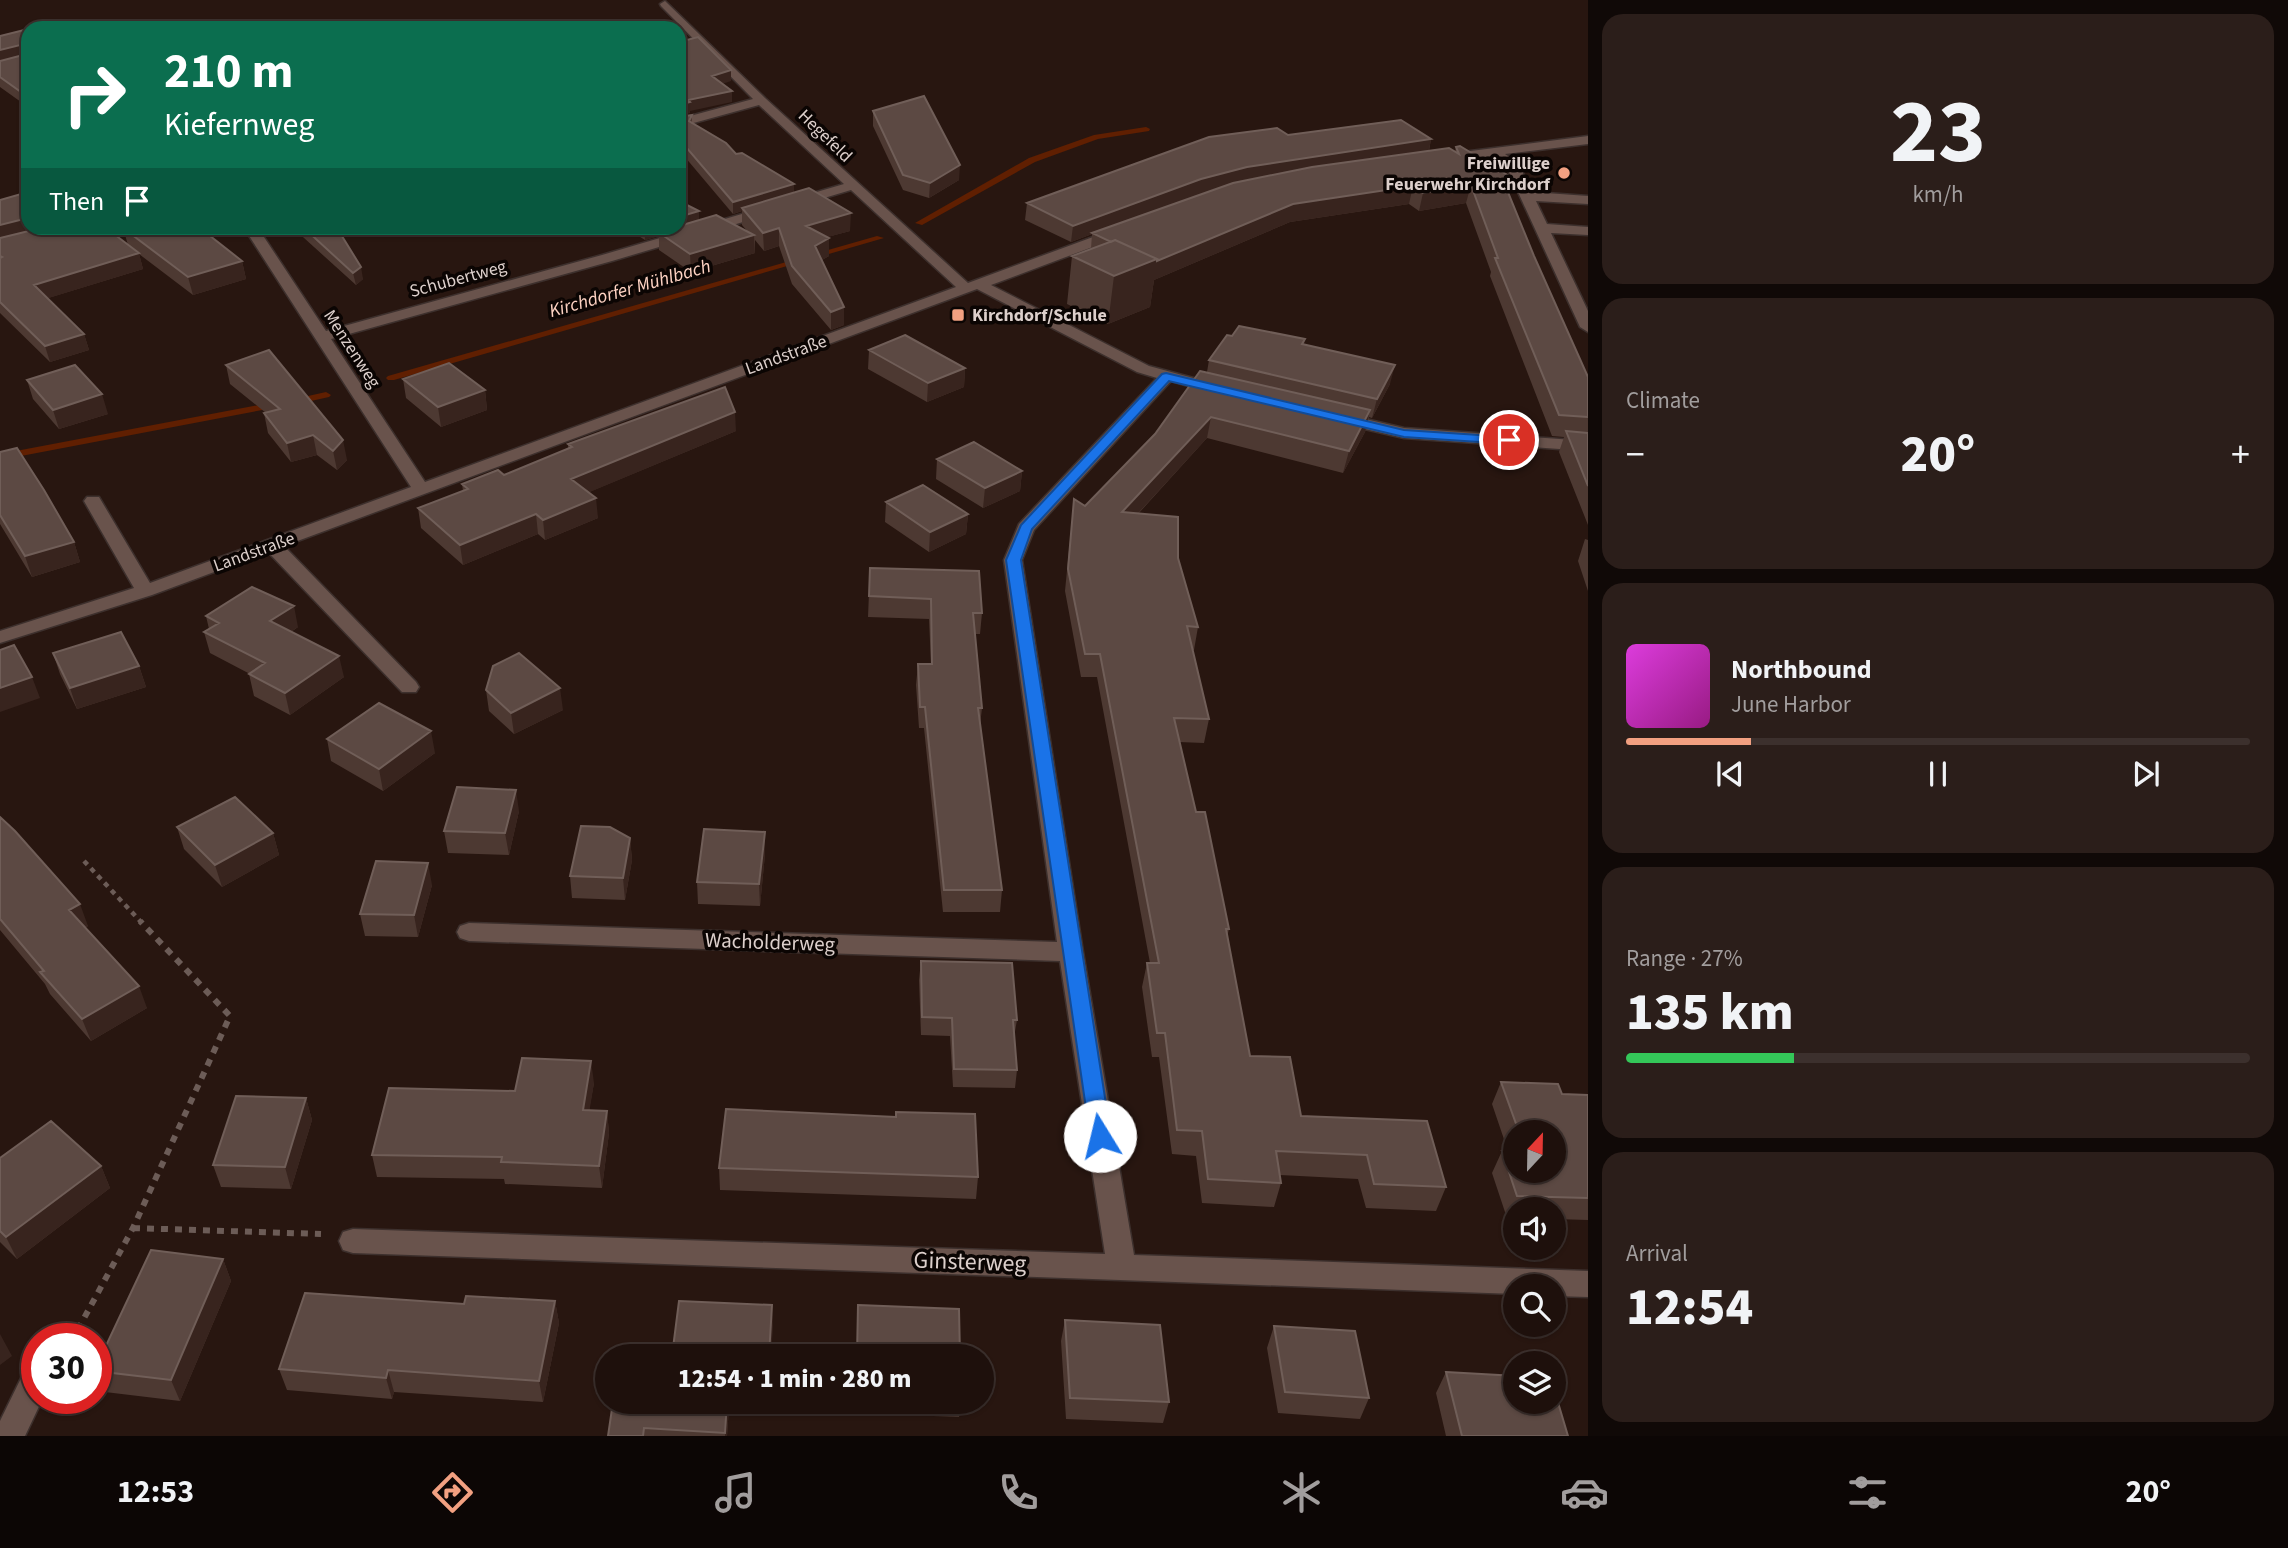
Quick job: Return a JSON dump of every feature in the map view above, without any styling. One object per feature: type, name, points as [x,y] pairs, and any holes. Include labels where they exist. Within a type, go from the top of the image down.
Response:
[{"type":"street","name":"Hegefeld","points":[[665,4],[682,21]]},
{"type":"street","name":"Hegefeld","points":[[686,25],[851,186],[973,287],[1143,369],[1232,393]]},
{"type":"street","points":[[686,121],[761,101]]},
{"type":"street","points":[[1430,160],[1588,140]]},
{"type":"street","points":[[1492,151],[1513,166],[1588,327]]},
{"type":"street","name":"Schubertweg","points":[[686,235],[851,186]]},
{"type":"street","points":[[1528,196],[1588,200]]},
{"type":"street","points":[[1542,228],[1588,231]]},
{"type":"street","name":"Landstraße","points":[[0,637],[145,591],[422,491],[1129,229]]},
{"type":"street","name":"Menzenweg","points":[[255,235],[422,491]]},
{"type":"street","name":"Schubertweg","points":[[321,337],[685,235]]},
{"type":"street","points":[[1122,1268],[1071,953],[1013,560],[1026,528],[1166,377]]},
{"type":"street","points":[[1325,415],[1404,433],[1588,446]]},
{"type":"street","points":[[93,501],[145,591]]},
{"type":"street","points":[[272,545],[408,687]]},
{"type":"street","name":"Wacholderweg","points":[[469,932],[1071,953]]},
{"type":"street","name":"Ginsterweg","points":[[353,1241],[1588,1284]]},
{"type":"street","points":[[9,1436],[21,1411]]},
{"type":"path","points":[[81,1323],[133,1228],[230,1016],[84,861]]},
{"type":"path","points":[[133,1228],[321,1234],[353,1241]]},
{"type":"building","points":[[21,31],[21,45],[0,50],[0,36]]},
{"type":"building","points":[[698,37],[731,70],[712,76],[732,91],[688,100],[690,102],[686,103],[686,40]]},
{"type":"building","points":[[21,56],[21,92],[0,77],[0,61]]},
{"type":"building","points":[[924,96],[960,165],[930,183],[903,175],[873,111]]},
{"type":"building","points":[[692,115],[689,121],[726,143],[736,154],[742,153],[794,184],[733,202],[686,147],[686,116]]},
{"type":"building","points":[[1401,120],[1431,139],[1247,167],[1201,179],[1073,226],[1027,203],[1209,137],[1277,128],[1288,135]]},
{"type":"building","points":[[1460,146],[1514,179],[1503,180],[1588,377],[1588,417],[1559,415],[1495,258],[1498,258],[1471,185],[1423,193],[1413,186],[1293,204],[1157,261],[1115,240],[1111,242],[1092,233],[1233,183],[1312,167],[1449,148],[1459,154],[1456,147]]},
{"type":"building","points":[[809,188],[851,213],[806,226],[829,238],[815,246],[844,307],[831,312],[792,266],[779,228],[763,233],[742,208]]},
{"type":"building","points":[[21,194],[21,220],[0,225],[0,200]]},
{"type":"building","points":[[686,204],[699,211],[686,215]]},
{"type":"building","points":[[716,215],[754,235],[690,254],[662,235],[686,235],[686,224]]},
{"type":"building","points":[[21,233],[21,235],[115,235],[139,253],[34,285],[84,334],[45,346],[0,302],[0,238]]},
{"type":"building","points":[[132,235],[209,235],[242,261],[188,277]]},
{"type":"building","points":[[312,235],[341,235],[361,267],[353,273]]},
{"type":"building","points":[[1115,240],[1157,259],[1114,276],[1072,256]]},
{"type":"building","points":[[1239,326],[1305,339],[1302,344],[1395,365],[1377,399],[1209,360],[1227,335],[1232,336]]},
{"type":"building","points":[[905,335],[965,368],[928,383],[869,350]]},
{"type":"building","points":[[269,350],[343,440],[333,451],[313,435],[287,443],[264,413],[280,409],[226,365]]},
{"type":"building","points":[[449,363],[485,390],[438,407],[403,379]]},
{"type":"building","points":[[75,365],[102,394],[53,410],[27,380]]},
{"type":"building","points":[[1200,371],[1370,410],[1349,451],[1211,417],[1122,512],[1178,517],[1178,558],[1198,627],[1187,626],[1209,719],[1174,718],[1196,812],[1205,812],[1229,929],[1226,929],[1250,1056],[1290,1057],[1301,1116],[1427,1121],[1446,1187],[1374,1184],[1367,1155],[1276,1151],[1281,1183],[1208,1179],[1202,1131],[1177,1130],[1165,1033],[1157,1033],[1147,963],[1159,963],[1100,654],[1085,654],[1068,569],[1074,499],[1085,506],[1155,434]]},
{"type":"building","points":[[725,387],[735,412],[571,479],[596,498],[543,520],[536,514],[460,545],[418,508],[468,489],[462,484],[498,470],[504,475],[572,447],[568,444]]},
{"type":"building","points":[[1566,431],[1588,433],[1588,486]]},
{"type":"building","points":[[974,442],[1022,471],[985,488],[937,459]]},
{"type":"building","points":[[17,448],[74,542],[25,556],[0,515],[0,452]]},
{"type":"building","points":[[923,485],[968,514],[930,532],[886,502]]},
{"type":"building","points":[[870,568],[979,571],[982,613],[973,613],[982,708],[978,708],[1002,890],[944,890],[925,707],[920,707],[918,664],[932,664],[931,599],[869,596]]},
{"type":"building","points":[[252,587],[294,606],[270,621],[339,656],[285,693],[249,674],[265,663],[204,632],[219,623],[206,616]]},
{"type":"building","points":[[121,632],[139,666],[70,688],[53,653]]},
{"type":"building","points":[[14,645],[32,677],[0,688],[0,650]]},
{"type":"building","points":[[519,653],[560,688],[511,713],[486,690],[493,666]]},
{"type":"building","points":[[379,703],[431,731],[379,769],[327,739]]},
{"type":"building","points":[[457,787],[516,790],[505,833],[444,831]]},
{"type":"building","points":[[235,797],[273,833],[215,865],[177,827]]},
{"type":"building","points":[[0,817],[80,904],[69,910],[139,986],[82,1019],[40,972],[44,971],[0,919]]},
{"type":"building","points":[[581,826],[610,827],[630,838],[623,878],[570,876]]},
{"type":"building","points":[[704,829],[765,832],[759,884],[697,882]]},
{"type":"building","points":[[376,861],[428,863],[414,915],[360,914]]},
{"type":"building","points":[[921,961],[1012,963],[1017,1020],[1013,1020],[1017,1070],[954,1069],[952,1018],[922,1017]]},
{"type":"building","points":[[522,1058],[591,1061],[583,1110],[607,1111],[599,1166],[501,1162],[502,1157],[372,1155],[389,1088],[515,1091]]},
{"type":"building","points":[[1501,1082],[1558,1084],[1562,1094],[1588,1095],[1588,1198],[1517,1196],[1513,1183],[1566,1183],[1566,1120],[1515,1120]]},
{"type":"building","points":[[236,1096],[306,1098],[285,1167],[213,1165]]},
{"type":"building","points":[[726,1109],[896,1117],[896,1112],[975,1114],[978,1177],[719,1168]]},
{"type":"building","points":[[51,1121],[101,1166],[6,1237],[0,1231],[0,1158]]},
{"type":"building","points":[[151,1250],[223,1259],[171,1380],[112,1373],[112,1333]]},
{"type":"building","points":[[305,1293],[464,1304],[466,1296],[555,1301],[539,1381],[388,1370],[386,1378],[279,1369]]},
{"type":"building","points":[[679,1301],[772,1305],[770,1344],[674,1344]]},
{"type":"building","points":[[858,1305],[959,1309],[960,1344],[857,1344]]},
{"type":"building","points":[[1065,1320],[1160,1325],[1169,1402],[1070,1398]]},
{"type":"building","points":[[1274,1326],[1355,1331],[1369,1398],[1285,1392]]},
{"type":"building","points":[[1446,1372],[1503,1375],[1503,1414],[1561,1414],[1568,1436],[1462,1436]]},
{"type":"building","points":[[611,1414],[726,1414],[725,1433],[644,1428],[643,1436],[608,1436]]},
{"type":"waterway","name":"Kirchdorfer Mühlbach","points":[[919,223],[1032,160],[1097,137],[1146,129]]},
{"type":"waterway","name":"Kirchdorfer Mühlbach","points":[[391,378],[880,238]]},
{"type":"waterway","name":"Kirchdorfer Mühlbach","points":[[293,402],[326,395]]},
{"type":"waterway","name":"Kirchdorfer Mühlbach","points":[[0,457],[275,405]]},
{"type":"place","name":"Freiwillige Feuerwehr Kirchdorf","points":[[1564,173]]},
{"type":"place","name":"Kirchdorf/Schule","points":[[958,315]]},
{"type":"route","points":[[1100,1136],[1013,560],[1026,528],[1166,377],[1404,433],[1509,440]]}]
